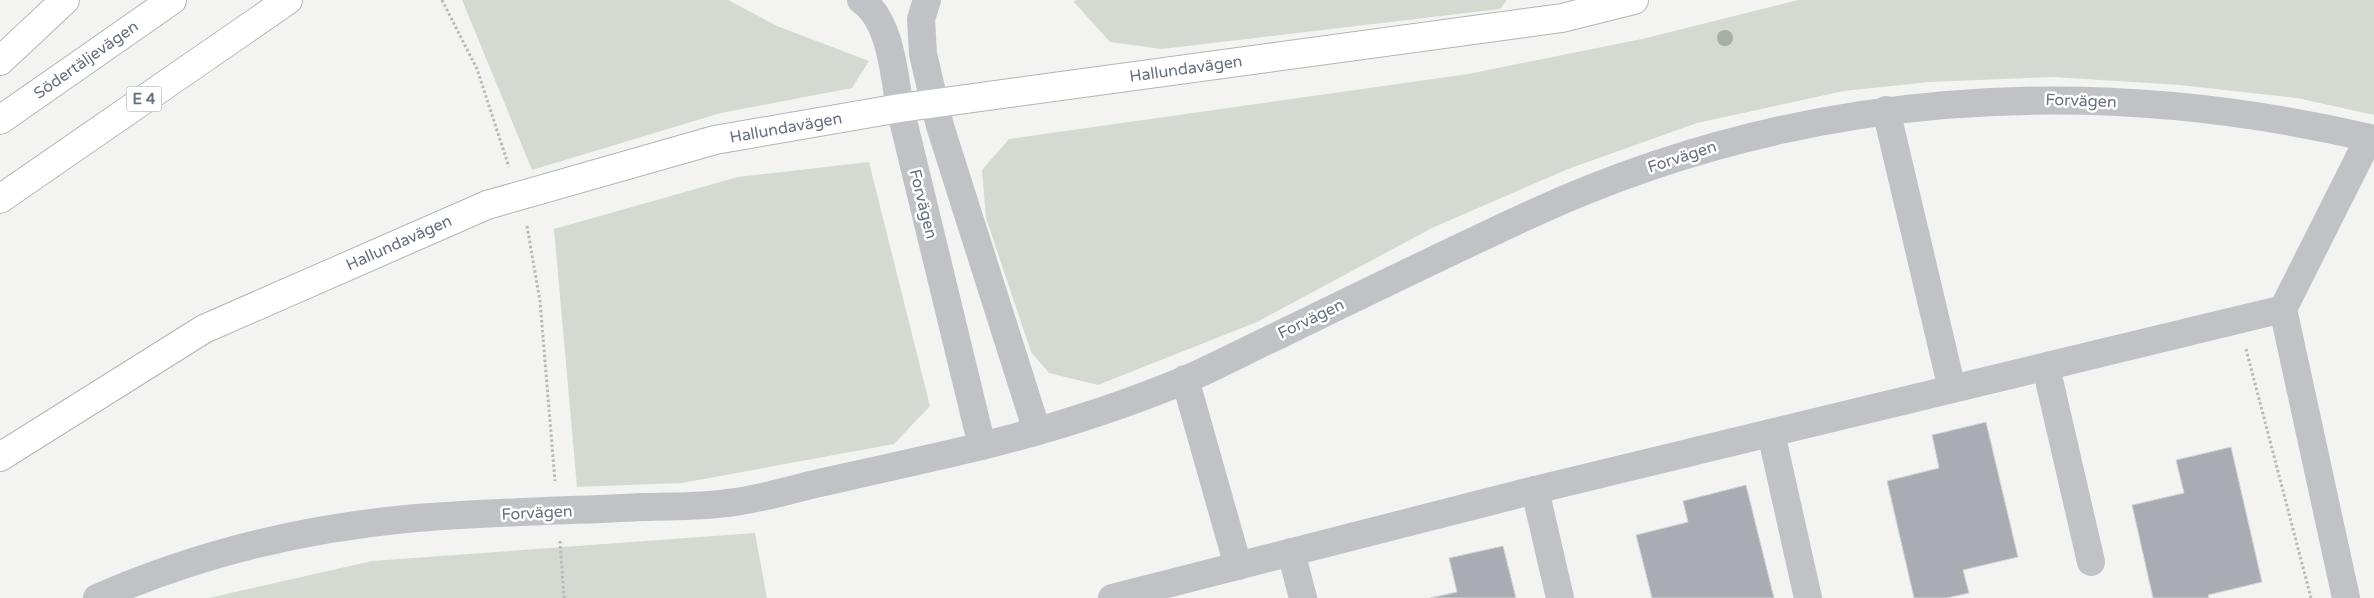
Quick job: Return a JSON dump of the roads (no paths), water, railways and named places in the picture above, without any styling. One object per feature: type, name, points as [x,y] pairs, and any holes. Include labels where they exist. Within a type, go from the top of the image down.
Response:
[{"type":"main road","points":[[0,62],[65,0]]},
{"type":"main road","name":"Södertäljevägen","points":[[0,120],[172,0]]},
{"type":"main road","name":"E 4","points":[[0,199],[288,0]]},
{"type":"main road","name":"Hallundavägen","points":[[0,457],[204,329],[487,205],[715,140],[900,108],[1562,9],[1634,0]]},
{"type":"street","name":"Forvägen","points":[[861,0],[872,7],[880,20],[891,58],[900,108],[982,446]]},
{"type":"street","points":[[927,0],[921,19],[923,54],[940,126],[1037,431]]},
{"type":"street","name":"Forvägen","points":[[97,598],[132,582],[199,559],[319,530],[408,519],[729,503],[982,446],[1037,431],[1185,379],[1532,213],[1594,187],[1656,164],[1730,141],[1800,124],[1886,110],[1958,103],[2049,99],[2139,103],[2272,118],[2371,138]]},
{"type":"street","points":[[1886,110],[1952,389]]},
{"type":"street","points":[[2346,598],[2283,309],[2371,138]]},
{"type":"street","points":[[1112,598],[1535,490],[2283,309]]},
{"type":"street","points":[[2046,366],[2091,562]]},
{"type":"street","points":[[1185,379],[1238,566]]},
{"type":"street","points":[[1771,433],[1808,598]]},
{"type":"street","points":[[1535,490],[1560,598]]},
{"type":"street","points":[[1291,552],[1303,598]]}]
